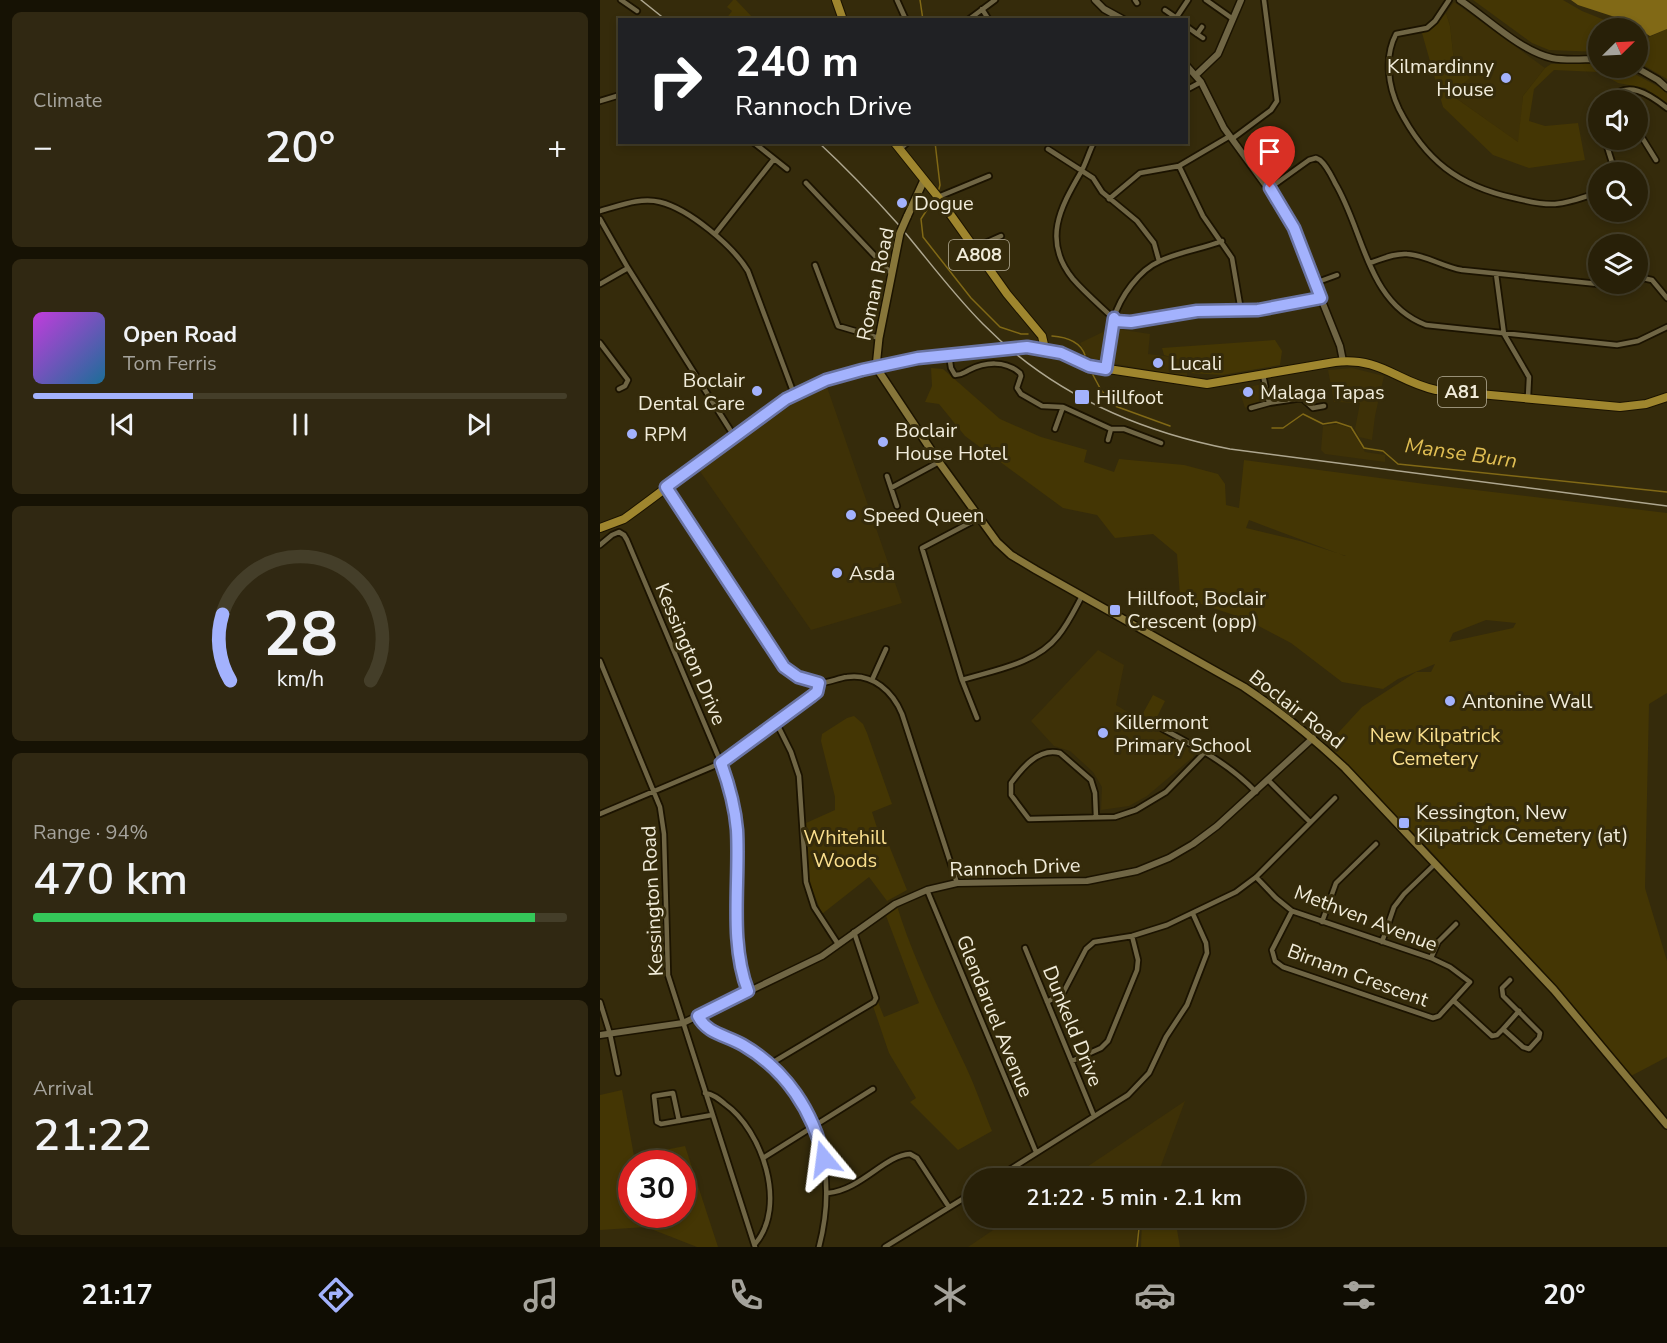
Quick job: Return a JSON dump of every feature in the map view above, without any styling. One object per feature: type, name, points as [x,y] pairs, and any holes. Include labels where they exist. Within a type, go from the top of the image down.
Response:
[{"type":"main road","points":[[836,0],[842,18]]},
{"type":"main road","name":"A808","points":[[897,146],[1042,336],[1045,349]]},
{"type":"main road","name":"Roman Road","points":[[876,367],[879,338],[900,233],[924,180]]},
{"type":"main road","points":[[1030,347],[1036,337],[1035,328]]},
{"type":"main road","name":"A81","points":[[600,528],[624,519],[794,394],[826,380],[918,358],[1030,347],[1061,353],[1089,366],[1207,384],[1342,361],[1365,362],[1436,390],[1620,407],[1646,404],[1667,397]]},
{"type":"main road","name":"Boclair Road","points":[[876,367],[939,462],[1006,551],[1244,687],[1313,738],[1345,768],[1554,990],[1667,1125]]},
{"type":"street","points":[[621,0],[637,11]]},
{"type":"street","points":[[897,0],[905,18]]},
{"type":"street","points":[[971,18],[987,2],[995,0]]},
{"type":"street","points":[[1095,0],[1104,9],[1120,18]]},
{"type":"street","points":[[1179,18],[1188,0]]},
{"type":"street","points":[[1206,0],[1233,20]]},
{"type":"street","points":[[1196,75],[1218,54],[1241,0]]},
{"type":"street","points":[[1109,199],[1140,173],[1179,166],[1231,138],[1271,110],[1278,101],[1264,0]]},
{"type":"street","points":[[1449,0],[1431,26],[1396,34],[1392,45],[1389,63],[1392,92],[1402,116],[1423,147],[1447,171],[1471,185],[1500,195],[1535,203],[1554,204],[1588,196]]},
{"type":"street","points":[[1460,0],[1516,41],[1540,54],[1559,59],[1588,59]]},
{"type":"street","points":[[982,9],[988,18]]},
{"type":"street","points":[[1165,10],[1177,18]]},
{"type":"street","points":[[1188,27],[1203,38]]},
{"type":"street","points":[[1197,34],[1202,27]]},
{"type":"street","points":[[1188,66],[1201,82],[1231,138],[1270,188],[1291,222],[1340,346],[1342,361]]},
{"type":"street","points":[[1648,74],[1667,88]]},
{"type":"street","points":[[1188,89],[1201,82]]},
{"type":"street","points":[[1648,95],[1667,108]]},
{"type":"street","points":[[600,101],[618,96]]},
{"type":"street","points":[[755,144],[787,169]]},
{"type":"street","points":[[1093,144],[1058,215],[1056,231],[1058,247],[1063,263],[1074,279],[1116,321],[1131,322],[1197,311],[1258,310],[1321,298]]},
{"type":"street","points":[[1648,147],[1656,160]]},
{"type":"street","points":[[1048,149],[1093,178],[1109,199],[1137,221],[1150,236],[1159,261]]},
{"type":"street","points":[[715,234],[774,159]]},
{"type":"street","points":[[1270,188],[1309,159],[1320,160],[1346,201],[1384,294],[1410,319],[1437,327],[1624,345],[1667,327]]},
{"type":"street","points":[[1179,166],[1203,216],[1229,251],[1234,264],[1241,311]]},
{"type":"street","points":[[938,197],[989,176]]},
{"type":"street","points":[[806,183],[892,274]]},
{"type":"street","points":[[600,211],[634,202],[659,202],[673,207],[715,234],[741,259],[748,271],[794,394]]},
{"type":"street","points":[[600,219],[628,268],[734,436]]},
{"type":"street","points":[[974,248],[1001,236]]},
{"type":"street","points":[[1106,369],[1114,318],[1134,284],[1145,271],[1159,261],[1203,249],[1222,241]]},
{"type":"street","points":[[1370,263],[1391,256],[1409,254],[1446,267],[1588,283]]},
{"type":"street","points":[[815,265],[836,324],[842,328],[879,338]]},
{"type":"street","points":[[600,284],[628,268]]},
{"type":"street","points":[[1496,274],[1504,334],[1529,377],[1528,398]]},
{"type":"street","points":[[1316,283],[1337,275]]},
{"type":"street","points":[[1648,279],[1652,280],[1667,298]]},
{"type":"street","points":[[600,343],[627,380],[625,386],[619,389]]},
{"type":"street","points":[[949,355],[951,368],[955,375],[979,366],[1004,364],[1020,373],[1017,388],[1020,394],[1042,406],[1063,407],[1111,429],[1124,429],[1161,443]]},
{"type":"street","points":[[1263,375],[1269,403]]},
{"type":"street","points":[[1251,408],[1302,398],[1313,408],[1324,406]]},
{"type":"street","points":[[1054,429],[1063,407]]},
{"type":"street","points":[[1108,440],[1111,429]]},
{"type":"street","points":[[891,488],[939,462]]},
{"type":"street","points":[[887,476],[897,506]]},
{"type":"street","points":[[666,487],[784,667],[798,677],[819,683],[849,677],[872,680],[892,695],[902,714],[957,883]]},
{"type":"street","points":[[977,718],[962,680],[922,548],[979,518]]},
{"type":"street","name":"Kessington Drive","points":[[600,545],[619,532],[624,535],[721,763],[730,790],[735,816],[739,961],[748,991]]},
{"type":"street","points":[[962,680],[1027,659],[1040,652],[1060,635],[1082,596]]},
{"type":"street","points":[[872,680],[886,649]]},
{"type":"street","name":"Kessington Road","points":[[600,661],[654,791],[664,821],[669,975],[682,1023],[755,1246]]},
{"type":"street","points":[[600,814],[721,763],[817,692],[819,683]]},
{"type":"street","points":[[776,722],[791,752],[799,776],[804,870],[808,888],[817,912],[838,944]]},
{"type":"street","points":[[1161,728],[1237,773],[1256,792]]},
{"type":"street","name":"Rannoch Drive","points":[[600,1035],[682,1023],[698,1016],[822,956],[895,904],[927,890],[957,883],[1087,881],[1137,871],[1169,858],[1217,826],[1313,738]]},
{"type":"street","points":[[1096,817],[1095,793],[1091,780],[1060,753],[1054,751],[1041,753],[1011,783],[1011,795],[1029,819],[1115,817],[1152,802],[1166,792],[1205,752]]},
{"type":"street","points":[[1268,780],[1310,822]]},
{"type":"street","points":[[1047,1002],[1063,993],[1090,943],[1132,936],[1167,925],[1236,892],[1256,877],[1335,798]]},
{"type":"street","points":[[1322,921],[1336,883],[1376,844]]},
{"type":"street","points":[[1382,942],[1394,907],[1435,864]]},
{"type":"street","name":"Methven Avenue","points":[[1256,877],[1292,911],[1431,958],[1450,967],[1470,982]]},
{"type":"street","name":"Glendaruel Avenue","points":[[927,890],[1036,1152]]},
{"type":"street","name":"Birnam Crescent","points":[[1292,911],[1273,945],[1273,956],[1278,965],[1429,1018],[1439,1016],[1470,982]]},
{"type":"street","points":[[1012,1168],[1128,1095],[1153,1067],[1166,1037],[1187,1005],[1208,948],[1192,914]]},
{"type":"street","points":[[1431,958],[1438,942],[1456,924]]},
{"type":"street","points":[[770,1064],[874,1002],[876,998],[854,932]]},
{"type":"street","points":[[1072,1061],[1101,1048],[1108,1041],[1137,970],[1138,960],[1132,936]]},
{"type":"street","name":"Dunkeld Drive","points":[[1025,948],[1094,1116]]},
{"type":"street","points":[[1503,1029],[1527,1049],[1539,1038],[1539,1030],[1501,992],[1510,980]]},
{"type":"street","points":[[1454,1001],[1492,1035],[1497,1035],[1519,1011]]},
{"type":"street","points":[[600,1002],[610,1034],[618,1073]]},
{"type":"street","points":[[698,1016],[704,1027],[742,1044],[770,1064],[791,1087],[814,1125],[824,1159],[828,1193],[819,1247]]},
{"type":"street","points":[[763,1158],[873,1089]]},
{"type":"street","points":[[679,1121],[673,1093],[654,1096],[659,1123],[679,1121],[712,1115]]},
{"type":"street","points":[[705,1093],[712,1094],[739,1116],[755,1138],[763,1158],[768,1178],[768,1210],[764,1228],[755,1246]]},
{"type":"street","points":[[828,1193],[846,1189],[900,1156],[910,1154],[917,1158],[949,1207]]},
{"type":"street","points":[[885,1247],[963,1199]]},
{"type":"shaded area","points":[[1571,0],[1667,0],[1667,29],[1650,36],[1648,35],[1648,18],[1618,18],[1578,5]]},
{"type":"shaded area","points":[[1454,2],[1545,68],[1523,96],[1519,143],[1450,94],[1454,62],[1450,26],[1446,13]]},
{"type":"shaded area","points":[[1117,329],[1150,334],[1148,354],[1187,359],[1187,377],[1111,363]]},
{"type":"shaded area","points":[[1107,330],[1103,359],[1094,359],[1086,355],[1080,343]]},
{"type":"shaded area","points":[[1352,368],[1384,376],[1372,440],[1359,437],[1355,429],[1360,403],[1334,402],[1328,370]]},
{"type":"shaded area","points":[[1262,384],[1267,401],[1245,408],[1239,389]]},
{"type":"shaded area","points":[[827,387],[902,603],[811,630],[699,470],[791,405]]},
{"type":"shaded area","points":[[1338,424],[1350,428],[1365,452],[1385,455],[1385,462],[1325,454],[1321,450],[1323,426]]},
{"type":"shaded area","name":"Killermont Primary School","points":[[1098,650],[1124,665],[1116,705],[1195,752],[1193,757],[1147,796],[1129,806],[1101,810],[1102,787],[1093,772],[1070,751],[1054,746],[1031,721]]},
{"type":"shaded area","points":[[1185,1101],[1160,1168],[1085,1168]]},
{"type":"shaded area","points":[[996,1228],[1137,1228],[1136,1247],[968,1247]]},
{"type":"green space","points":[[733,0],[736,0],[753,18],[727,18],[732,11],[727,7]]},
{"type":"green space","points":[[1473,0],[1563,0],[1600,18],[1588,18],[1588,52],[1549,50],[1532,43]]},
{"type":"green space","points":[[1446,13],[1450,26],[1454,62],[1470,78],[1450,94],[1518,142],[1523,96],[1545,68],[1551,64],[1588,63],[1588,72],[1554,70],[1534,89],[1529,121],[1545,126],[1578,123],[1585,160],[1529,168],[1493,155],[1443,107],[1422,33],[1433,28]]},
{"type":"green space","points":[[1667,29],[1667,79],[1648,68],[1648,38]]},
{"type":"green space","points":[[1609,78],[1642,78],[1661,88],[1667,94],[1667,104],[1645,88],[1618,83]]},
{"type":"green space","points":[[1275,340],[1282,351],[1280,365],[1222,375],[1190,373],[1181,360],[1164,355],[1162,348]]},
{"type":"green space","name":"New Kilpatrick Cemetery","points":[[931,368],[943,369],[1000,419],[1041,437],[1087,450],[1084,462],[1114,472],[1119,459],[1184,465],[1218,474],[1225,484],[1226,505],[1239,508],[1244,460],[1667,513],[1667,693],[1649,704],[1645,888],[1667,961],[1667,1057],[1631,1076],[1593,1030],[1429,849],[1327,745],[1362,707],[1416,672],[1431,672],[1435,664],[1398,679],[1383,689],[1342,682],[1291,643],[1243,618],[1180,597],[1177,554],[1153,534],[1115,538],[1097,515],[1063,508],[965,436],[939,404],[925,402],[932,386]],"holes":[[[1249,520],[1338,554],[1300,541],[1246,528]],[[1486,620],[1516,623],[1513,628],[1449,642],[1453,633]]]},
{"type":"green space","points":[[1153,695],[1165,701],[1155,721],[1142,715]]},
{"type":"green space","name":"Whitehill Woods","points":[[854,716],[863,724],[867,733],[892,804],[872,812],[879,834],[886,838],[907,890],[887,901],[869,877],[822,914],[809,881],[806,823],[835,810],[835,797],[821,741],[822,734]]},
{"type":"green space","name":"Whitehill Woods","points":[[897,906],[920,967],[970,1075],[992,1131],[958,1150],[910,1102],[916,1098],[889,1053],[873,1006],[878,1002],[884,1017],[919,1003],[885,913]]},
{"type":"green space","points":[[622,1090],[633,1150],[618,1150],[618,1228],[631,1228],[600,1230],[600,1095]]},
{"type":"green space","points":[[685,1146],[686,1150],[665,1150]]},
{"type":"green space","points":[[696,1180],[718,1247],[697,1247],[649,1228],[696,1228]]},
{"type":"green space","points":[[1142,1228],[1177,1228],[1180,1247],[1141,1247]]},
{"type":"waterway","name":"Manse Burn","points":[[920,0],[923,18]]},
{"type":"waterway","name":"Manse Burn","points":[[935,144],[939,189]]},
{"type":"waterway","name":"Manse Burn","points":[[932,202],[921,219],[923,237],[971,298],[1000,327],[1028,334]]},
{"type":"waterway","name":"Manse Burn","points":[[1052,336],[1072,341],[1080,346],[1085,355]]},
{"type":"waterway","name":"Manse Burn","points":[[1093,375],[1101,390],[1115,406],[1170,426]]},
{"type":"waterway","name":"Manse Burn","points":[[1272,428],[1283,428],[1303,414],[1323,424],[1336,422],[1351,427],[1364,448],[1383,451],[1398,464],[1667,492]]},
{"type":"waterway","points":[[1137,1247],[1139,1228]]},
{"type":"railway","points":[[641,0],[664,18]]},
{"type":"railway","points":[[820,144],[878,202],[961,300],[1009,348],[1066,389],[1129,419],[1195,441],[1230,449],[1667,506]]},
{"type":"place","name":"Kilmardinny House","points":[[1506,78]]},
{"type":"place","name":"Dogue","points":[[902,203]]},
{"type":"place","name":"Lucali","points":[[1158,363]]},
{"type":"place","name":"Boclair Dental Care","points":[[757,391]]},
{"type":"place","name":"Malaga Tapas","points":[[1248,392]]},
{"type":"place","name":"Hillfoot","points":[[1082,397]]},
{"type":"place","name":"RPM","points":[[632,434]]},
{"type":"place","name":"Boclair House Hotel","points":[[883,442]]},
{"type":"place","name":"Speed Queen","points":[[851,515]]},
{"type":"place","name":"Asda","points":[[837,573]]},
{"type":"place","name":"Hillfoot, Boclair Crescent (opp)","points":[[1115,610]]},
{"type":"place","name":"Antonine Wall","points":[[1450,701]]},
{"type":"place","name":"Killermont Primary School","points":[[1103,733]]},
{"type":"place","name":"Kessington, New Kilpatrick Cemetery (at)","points":[[1404,823]]},
{"type":"route","points":[[824,1159],[814,1125],[800,1098],[783,1077],[770,1064],[742,1044],[704,1027],[698,1016],[748,991],[741,971],[738,949],[737,839],[734,803],[721,763],[817,692],[819,683],[798,677],[784,667],[666,487],[786,399],[826,380],[918,358],[1027,347],[1061,353],[1089,366],[1106,369],[1114,318],[1116,321],[1131,322],[1197,311],[1258,310],[1321,298],[1294,228],[1270,188]]}]
